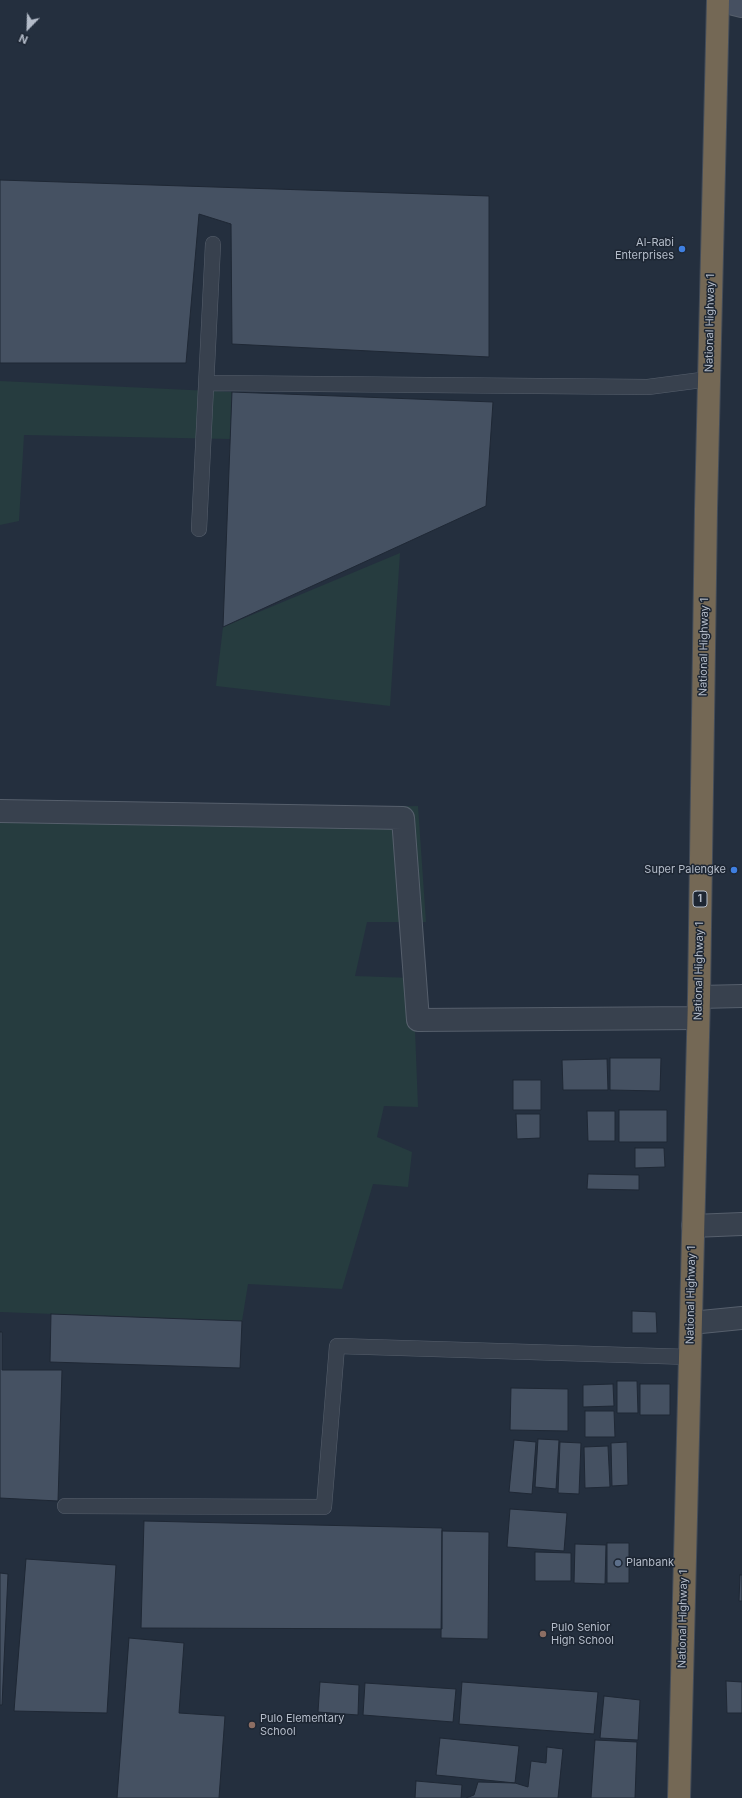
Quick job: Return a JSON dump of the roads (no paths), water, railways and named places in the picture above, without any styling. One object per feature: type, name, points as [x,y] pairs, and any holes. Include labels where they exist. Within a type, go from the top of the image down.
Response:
[{"type":"highway","name":"National Highway 1","points":[[679,1798],[699,1007],[709,379],[718,0]]},
{"type":"street","points":[[718,0],[742,6]]},
{"type":"street","points":[[0,811],[403,818],[418,1020],[699,1007],[742,996]]},
{"type":"street","points":[[693,1226],[742,1224]]},
{"type":"street","points":[[691,1323],[742,1318]]},
{"type":"lane","points":[[199,529],[213,244]]},
{"type":"lane","points":[[207,383],[648,387],[709,379]]},
{"type":"lane","points":[[66,1506],[324,1507],[337,1346],[690,1357]]},
{"type":"place","name":"Al-Rabi Enterprises","points":[[682,249]]},
{"type":"place","name":"Super Palengke","points":[[734,870]]},
{"type":"place","name":"Planbank","points":[[618,1563]]},
{"type":"place","name":"Pulo Senior High School","points":[[543,1634]]},
{"type":"place","name":"Pulo Elementary School","points":[[252,1725]]}]
